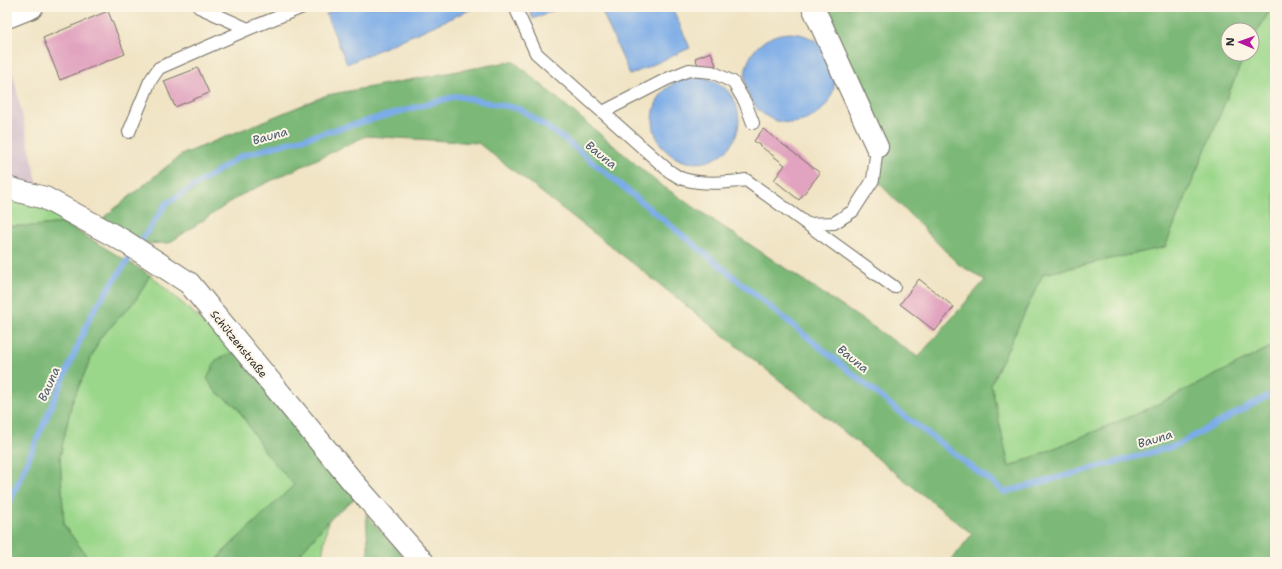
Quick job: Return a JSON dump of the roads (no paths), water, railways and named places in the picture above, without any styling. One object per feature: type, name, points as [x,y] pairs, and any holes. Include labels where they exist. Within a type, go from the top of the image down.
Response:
[{"type":"street","points":[[7,17],[32,7]]},
{"type":"street","points":[[813,7],[877,147]]},
{"type":"street","name":"Schützenstraße","points":[[7,188],[45,198],[124,241],[189,283],[353,482],[423,562]]},
{"type":"lane","points":[[199,7],[248,29]]},
{"type":"lane","points":[[129,132],[150,81],[160,68],[248,29],[303,7]]},
{"type":"lane","points":[[515,7],[536,53],[669,171],[683,179],[700,182],[727,183],[746,180],[894,287]]},
{"type":"lane","points":[[604,112],[667,78],[689,70],[712,72],[733,82],[745,102],[753,123]]},
{"type":"lane","points":[[807,224],[834,224],[853,211],[872,180],[877,147]]},
{"type":"water","points":[[342,7],[474,8],[347,64],[326,14]]},
{"type":"water","points":[[528,7],[561,7],[533,19]]},
{"type":"water","points":[[600,7],[672,7],[690,48],[630,75]]},
{"type":"water","points":[[790,33],[807,36],[822,46],[832,61],[835,78],[832,95],[822,110],[807,120],[790,123],[773,120],[758,110],[748,95],[745,78],[748,61],[758,46],[773,36]]},
{"type":"water","points":[[696,77],[713,80],[727,89],[736,103],[739,120],[736,137],[727,151],[713,160],[696,163],[679,160],[665,151],[656,137],[653,120],[656,103],[665,89],[679,80]]},
{"type":"waterway","name":"Bauna","points":[[7,508],[92,313],[166,204],[241,156],[456,96],[520,109],[563,138],[907,418],[1005,492],[1175,446],[1275,392]]}]
